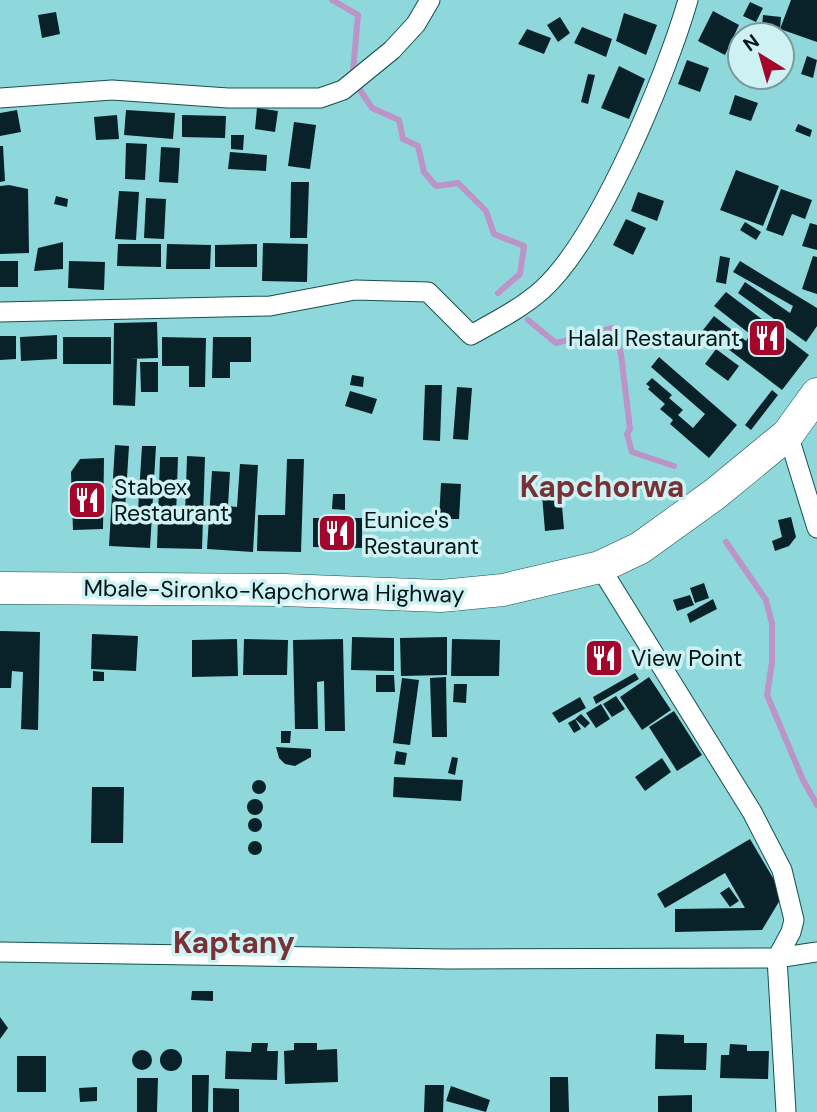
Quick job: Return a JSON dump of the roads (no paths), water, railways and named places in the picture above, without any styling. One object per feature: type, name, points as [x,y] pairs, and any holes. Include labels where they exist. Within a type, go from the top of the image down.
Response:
[{"type":"main road","name":"Mbale-Sironko-Kapchorwa Highway","points":[[0,588],[284,590],[459,596],[503,590],[600,567],[640,548],[715,494],[788,434],[817,394]]},
{"type":"street","points":[[0,99],[112,90],[229,98],[320,98],[343,89],[392,50],[416,24],[430,0]]},
{"type":"street","points":[[0,312],[271,306],[355,290],[428,292],[471,335],[523,304],[560,271],[589,226],[620,169],[669,57],[688,0]]},
{"type":"street","points":[[788,434],[817,528]]},
{"type":"street","points":[[600,567],[752,812],[782,870],[794,920],[791,932],[777,958],[786,1112]]},
{"type":"street","points":[[0,952],[449,959],[777,958],[817,952]]},
{"type":"waterway","points":[[332,0],[358,15],[353,71],[360,90],[372,108],[399,120],[403,139],[418,146],[424,172],[436,186],[458,183],[486,211],[494,234],[524,246],[520,274],[498,293]]},
{"type":"waterway","points":[[528,320],[556,343],[613,328],[621,354],[630,429],[627,434],[632,452],[674,466]]},
{"type":"waterway","points":[[726,542],[766,600],[772,624],[772,662],[767,695],[803,780],[817,805]]},
{"type":"place","name":"Halal Restaurant","points":[[767,338]]},
{"type":"place","name":"Stabex Restaurant","points":[[87,500]]},
{"type":"place","name":"Eunice's Restaurant","points":[[337,533]]},
{"type":"place","name":"View Point","points":[[604,658]]},
{"type":"district","name":"Kapchorwa","points":[[602,486]]},
{"type":"district","name":"Kaptany","points":[[234,942]]}]
